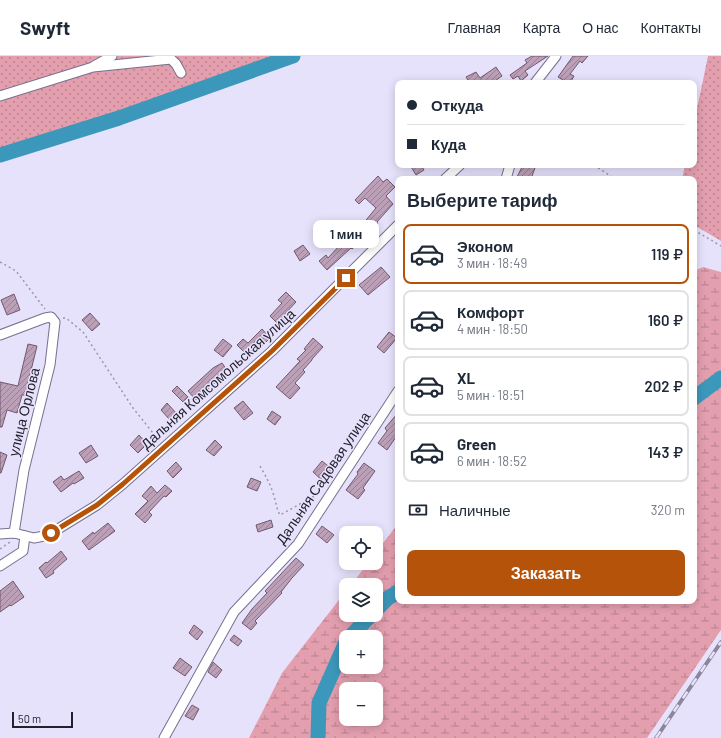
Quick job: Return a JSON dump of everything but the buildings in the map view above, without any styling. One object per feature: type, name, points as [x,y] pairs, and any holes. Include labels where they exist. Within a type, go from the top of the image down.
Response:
[{"type":"street","points":[[93,67],[112,56]]},
{"type":"street","points":[[538,80],[556,56]]},
{"type":"street","points":[[0,96],[93,67],[172,59],[181,73]]},
{"type":"street","points":[[448,176],[457,168]]},
{"type":"street","name":"Дальняя Комсомольская улица","points":[[25,536],[34,538],[44,536],[58,530],[97,505],[123,484],[272,351],[395,228]]},
{"type":"street","points":[[0,335],[45,318],[53,319]]},
{"type":"street","name":"улица Орлова","points":[[14,532],[24,470],[50,365],[53,319]]},
{"type":"street","name":"Дальняя Садовая улица","points":[[164,738],[234,612],[298,544],[395,396]]},
{"type":"street","points":[[0,534],[14,532],[25,536],[23,550],[0,566]]},
{"type":"path","points":[[598,168],[610,176]]},
{"type":"path","points":[[697,232],[721,246]]},
{"type":"path","points":[[0,262],[16,271],[53,319],[66,318],[83,332],[133,408],[152,433],[167,444]]},
{"type":"path","points":[[260,466],[268,479],[274,495],[276,508],[280,515],[326,490]]},
{"type":"green space","points":[[0,56],[288,56],[0,157]]},
{"type":"green space","points":[[708,56],[721,56],[721,241],[697,227],[697,176],[683,176],[684,168],[697,168],[697,109]]},
{"type":"green space","points":[[703,267],[721,272],[721,630],[647,738],[249,738],[282,673],[339,600],[339,622],[383,622],[383,578],[356,578],[363,570],[383,570],[383,543],[395,528],[395,604],[697,604],[697,270]]},
{"type":"waterway","points":[[0,155],[119,118],[293,56]]},
{"type":"waterway","points":[[697,396],[721,378]]},
{"type":"waterway","points":[[383,603],[395,594]]},
{"type":"waterway","points":[[357,630],[364,622]]},
{"type":"waterway","points":[[318,738],[319,703],[339,658]]},
{"type":"railway","points":[[656,738],[721,642]]},
{"type":"route","points":[[51,533],[97,505],[123,484],[272,351],[346,278]]}]
